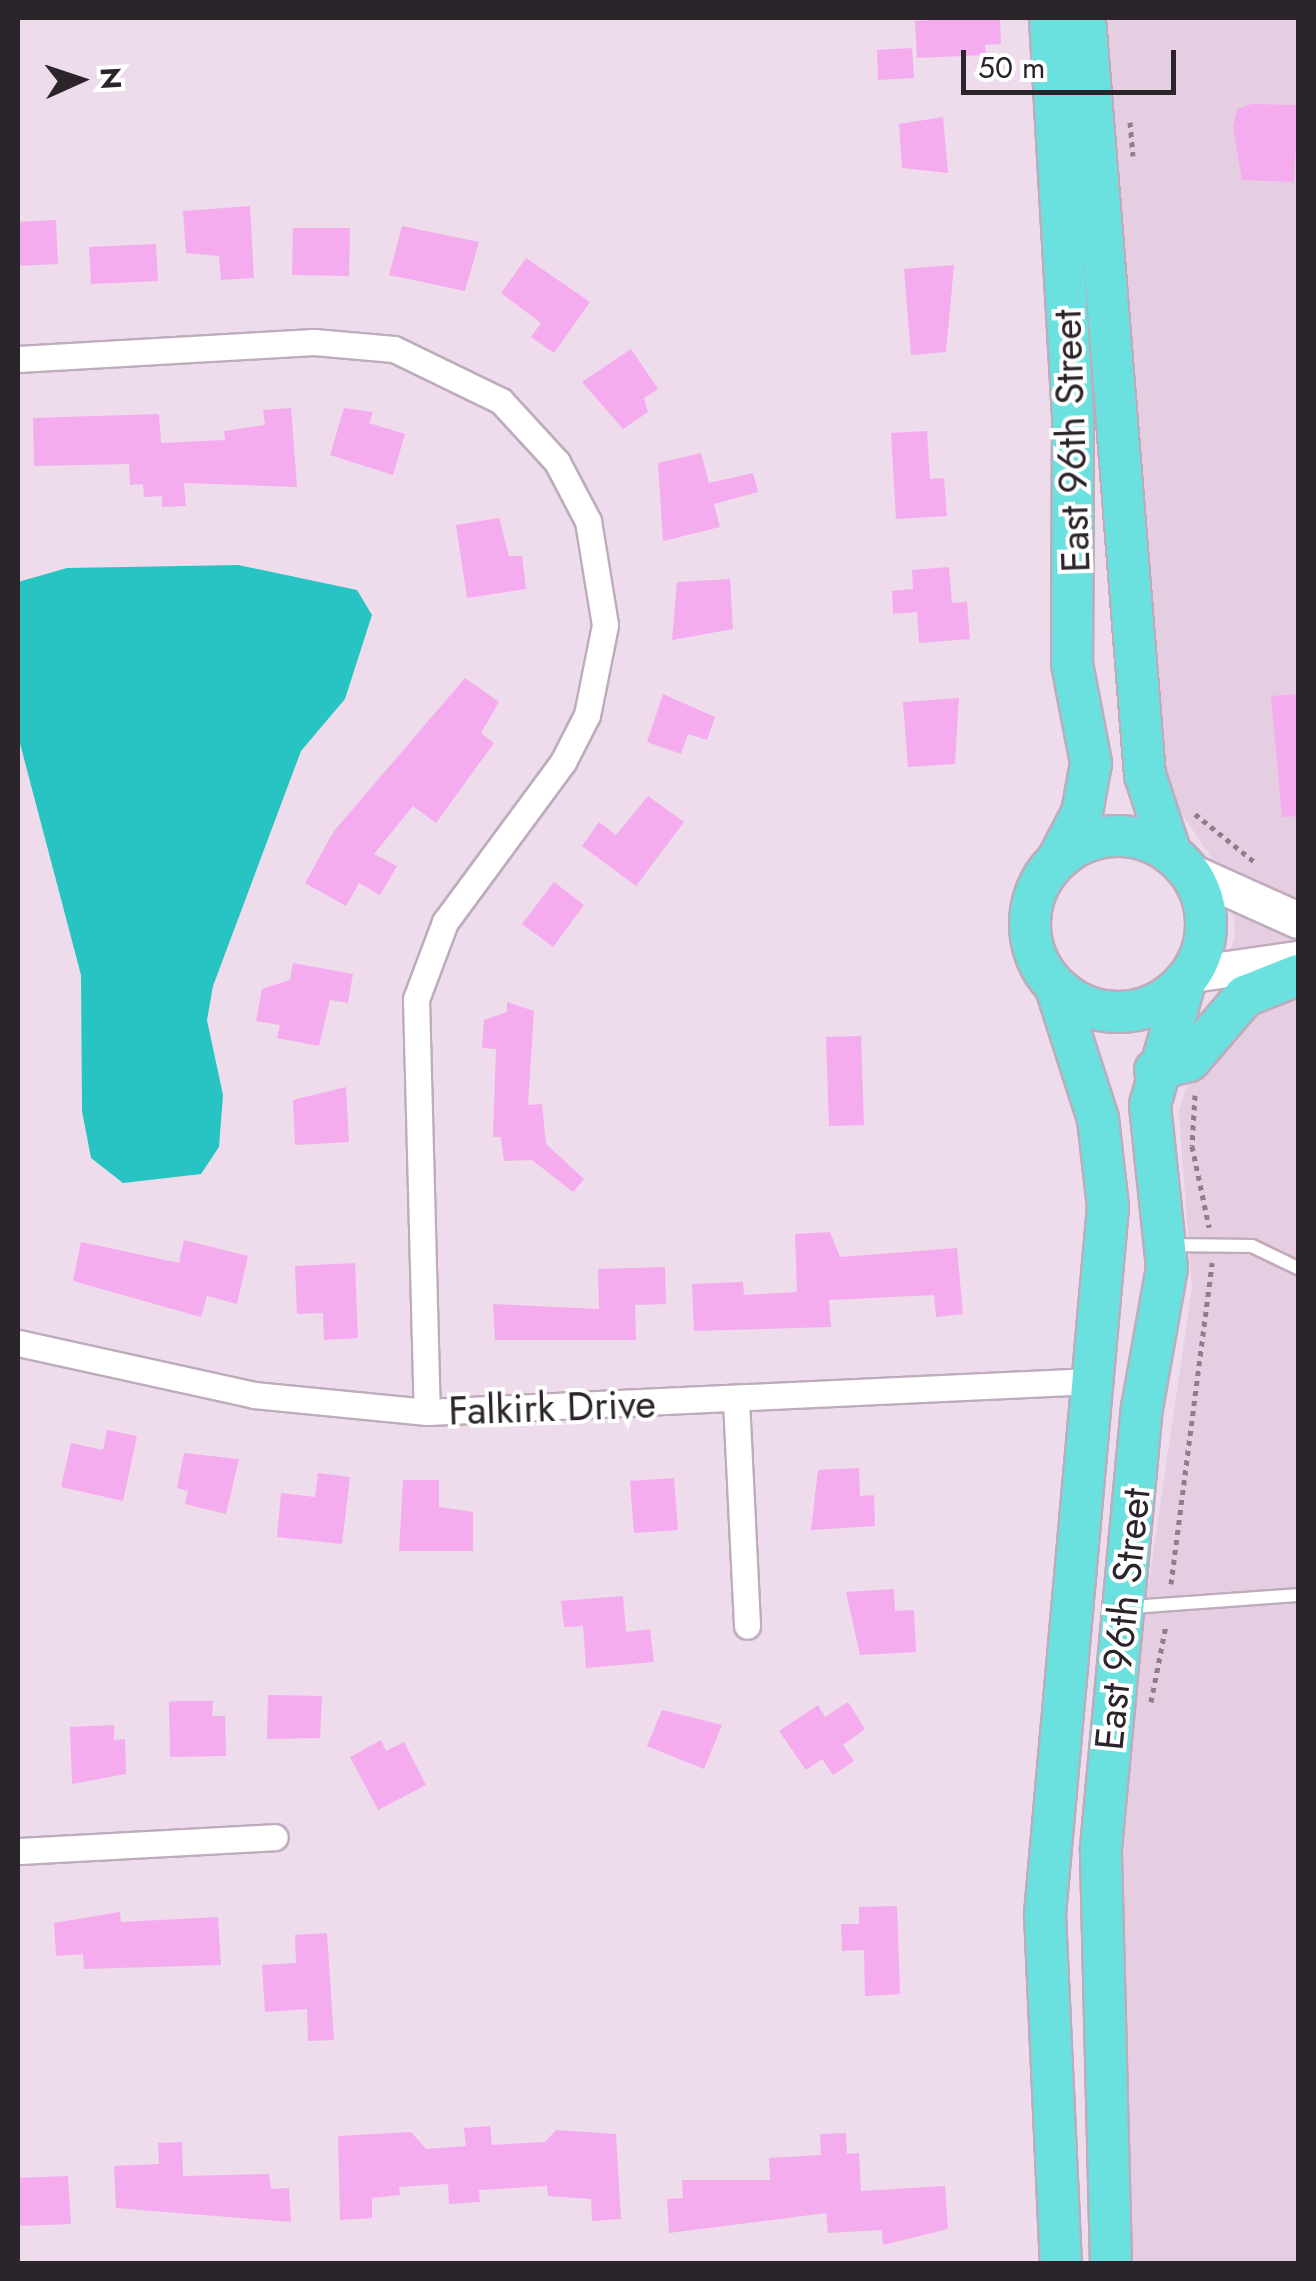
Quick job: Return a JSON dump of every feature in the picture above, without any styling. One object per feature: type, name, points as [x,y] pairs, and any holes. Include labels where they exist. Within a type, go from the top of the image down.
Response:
[{"type":"main road","name":"East 96th Street","points":[[1050,18],[1073,414],[1072,664],[1092,762],[1082,813],[1059,857]]},
{"type":"main road","name":"East 96th Street","points":[[1085,18],[1145,776],[1181,861]]},
{"type":"main road","points":[[1114,834],[1181,861],[1208,928],[1189,978],[1136,1011],[1080,1004],[1056,988],[1039,964],[1031,907],[1059,857],[1114,834]]},
{"type":"main road","points":[[1155,1070],[1189,1061],[1245,996],[1298,975]]},
{"type":"main road","name":"East 96th Street","points":[[1111,2264],[1098,1898],[1123,1608],[1167,1245],[1151,1134],[1155,1070],[1189,978]]},
{"type":"main road","name":"East 96th Street","points":[[1056,988],[1105,1162],[1092,1381],[1044,1914],[1062,2264]]},
{"type":"street","points":[[18,359],[340,342],[433,362],[501,401],[557,462],[583,509],[604,625],[575,739],[445,922],[416,999],[427,1412]]},
{"type":"street","points":[[1181,861],[1298,920]]},
{"type":"street","points":[[1189,978],[1298,958]]},
{"type":"street","name":"Falkirk Drive","points":[[18,1343],[254,1395],[427,1412],[1092,1381]]},
{"type":"street","points":[[736,1400],[747,1626]]},
{"type":"street","points":[[18,1851],[275,1837]]},
{"type":"lane","points":[[1167,1245],[1252,1246],[1298,1268]]},
{"type":"lane","points":[[1123,1608],[1298,1595]]},
{"type":"path","points":[[1191,807],[1262,867]]},
{"type":"path","points":[[1199,1080],[1192,1146],[1208,1220]]},
{"type":"path","points":[[1149,1711],[1168,1604],[1213,1274]]},
{"type":"shaded area","points":[[1107,18],[1298,18],[1298,2263],[1122,2263],[1122,1767],[1192,1288],[1179,1111],[1235,936],[1233,906],[1208,852],[1170,797],[1156,725]]},
{"type":"water","points":[[238,565],[357,590],[372,615],[345,699],[301,751],[213,986],[207,1020],[223,1095],[219,1147],[201,1174],[123,1183],[91,1158],[82,1111],[81,975],[18,736],[18,582],[67,568]]},
{"type":"building","points":[[1000,19],[1001,44],[985,45],[986,55],[917,58],[915,21]]},
{"type":"building","points":[[912,48],[914,78],[878,80],[877,50]]},
{"type":"building","points":[[1252,104],[1298,105],[1294,182],[1242,180],[1233,127],[1237,109]]},
{"type":"building","points":[[943,117],[948,173],[902,168],[899,124]]},
{"type":"building","points":[[250,206],[254,278],[221,280],[219,256],[186,253],[183,211]]},
{"type":"building","points":[[56,220],[58,264],[18,266],[18,222]]},
{"type":"building","points":[[402,226],[479,242],[465,291],[389,275]]},
{"type":"building","points":[[293,228],[350,228],[349,276],[292,275]]},
{"type":"building","points":[[156,244],[158,281],[91,284],[89,247]]},
{"type":"building","points":[[526,258],[590,302],[554,353],[531,337],[541,323],[501,293]]},
{"type":"building","points":[[954,265],[946,352],[911,355],[904,269]]},
{"type":"building","points":[[631,349],[658,389],[644,398],[648,412],[623,429],[582,382]]},
{"type":"building","points":[[291,408],[297,487],[184,483],[186,506],[162,507],[162,496],[144,497],[143,484],[130,485],[129,464],[34,466],[33,418],[159,414],[161,443],[225,440],[224,431],[265,425],[263,410]]},
{"type":"building","points":[[344,408],[373,412],[369,423],[405,434],[393,475],[330,455]]},
{"type":"building","points":[[927,431],[930,479],[944,478],[947,516],[896,519],[891,433]]},
{"type":"building","points":[[701,453],[709,483],[753,473],[758,492],[714,504],[720,527],[663,541],[658,463]]},
{"type":"building","points":[[499,518],[509,556],[522,556],[526,589],[467,598],[456,525]]},
{"type":"building","points":[[949,567],[952,603],[967,602],[970,639],[919,643],[917,612],[893,614],[892,591],[913,589],[912,570]]},
{"type":"building","points":[[730,579],[733,629],[672,640],[677,582]]},
{"type":"building","points":[[465,678],[499,702],[481,733],[494,743],[436,823],[413,806],[374,854],[397,866],[380,895],[359,883],[346,906],[305,883],[334,831]]},
{"type":"building","points":[[663,694],[715,717],[707,740],[688,734],[681,754],[647,742]]},
{"type":"building","points":[[1298,694],[1298,816],[1282,817],[1271,696]]},
{"type":"building","points":[[959,698],[955,764],[908,767],[903,702]]},
{"type":"building","points":[[648,796],[684,822],[636,886],[582,846],[599,822],[616,835]]},
{"type":"building","points":[[554,882],[584,905],[553,947],[522,924]]},
{"type":"building","points":[[293,963],[353,974],[348,1003],[330,1000],[319,1046],[277,1038],[280,1025],[256,1021],[262,989],[290,980]]},
{"type":"building","points":[[507,1002],[534,1011],[528,1105],[542,1104],[546,1144],[584,1179],[573,1192],[532,1160],[504,1161],[501,1137],[493,1137],[496,1049],[482,1048],[484,1020],[507,1012]]},
{"type":"building","points":[[861,1036],[864,1125],[829,1126],[826,1037]]},
{"type":"building","points":[[346,1087],[349,1142],[295,1145],[293,1100]]},
{"type":"building","points":[[830,1232],[840,1257],[957,1248],[963,1314],[936,1317],[934,1295],[829,1300],[831,1327],[694,1331],[692,1284],[743,1282],[744,1295],[797,1292],[795,1234]]},
{"type":"building","points":[[184,1240],[248,1256],[237,1304],[207,1296],[201,1317],[73,1281],[81,1242],[179,1263]]},
{"type":"building","points":[[355,1263],[358,1338],[324,1340],[323,1313],[297,1314],[295,1266]]},
{"type":"building","points":[[665,1267],[666,1304],[635,1305],[636,1340],[495,1340],[493,1304],[599,1309],[598,1269]]},
{"type":"building","points":[[107,1430],[137,1436],[123,1501],[61,1487],[71,1443],[103,1450]]},
{"type":"building","points":[[184,1453],[239,1459],[226,1514],[185,1504],[188,1491],[177,1488]]},
{"type":"building","points":[[859,1468],[860,1496],[874,1495],[875,1526],[811,1530],[818,1470]]},
{"type":"building","points":[[318,1473],[350,1477],[342,1544],[277,1537],[281,1493],[315,1497]]},
{"type":"building","points":[[674,1478],[678,1530],[634,1533],[630,1481]]},
{"type":"building","points":[[403,1480],[439,1480],[439,1507],[473,1512],[473,1551],[399,1551]]},
{"type":"building","points":[[894,1589],[895,1611],[914,1610],[916,1652],[860,1655],[846,1592]]},
{"type":"building","points":[[623,1596],[626,1632],[650,1629],[654,1662],[586,1668],[583,1626],[564,1627],[561,1601]]},
{"type":"building","points":[[268,1695],[322,1696],[320,1738],[267,1739]]},
{"type":"building","points":[[213,1701],[212,1716],[225,1716],[226,1756],[170,1757],[169,1702]]},
{"type":"building","points":[[848,1702],[865,1729],[843,1745],[854,1761],[833,1775],[822,1759],[806,1770],[779,1731],[818,1705],[825,1717]]},
{"type":"building","points":[[662,1710],[722,1725],[704,1769],[647,1746]]},
{"type":"building","points":[[114,1725],[114,1740],[125,1739],[126,1774],[72,1784],[70,1727]]},
{"type":"building","points":[[381,1740],[386,1751],[404,1742],[426,1785],[378,1810],[350,1757]]},
{"type":"building","points":[[897,1906],[900,1994],[865,1996],[864,1950],[842,1951],[841,1924],[859,1924],[859,1907]]},
{"type":"building","points":[[120,1912],[121,1922],[218,1917],[221,1965],[84,1969],[83,1954],[56,1956],[54,1923]]},
{"type":"building","points":[[327,1933],[334,2040],[308,2041],[307,2009],[265,2012],[262,1965],[296,1963],[295,1935]]},
{"type":"building","points":[[490,2126],[492,2145],[545,2142],[556,2130],[616,2134],[621,2219],[592,2221],[591,2199],[548,2196],[547,2186],[479,2190],[480,2202],[449,2204],[448,2184],[399,2187],[400,2195],[372,2198],[372,2218],[340,2220],[338,2136],[411,2132],[426,2149],[466,2146],[464,2128]]},
{"type":"building","points":[[846,2133],[847,2154],[859,2153],[861,2191],[945,2186],[948,2229],[883,2245],[882,2230],[828,2233],[826,2213],[669,2233],[667,2199],[683,2198],[682,2180],[770,2180],[769,2158],[821,2155],[820,2134]]},
{"type":"building","points":[[182,2142],[183,2176],[269,2174],[271,2189],[289,2188],[291,2222],[116,2208],[114,2166],[159,2164],[158,2143]]},
{"type":"building","points":[[68,2176],[71,2224],[18,2226],[18,2178]]}]
